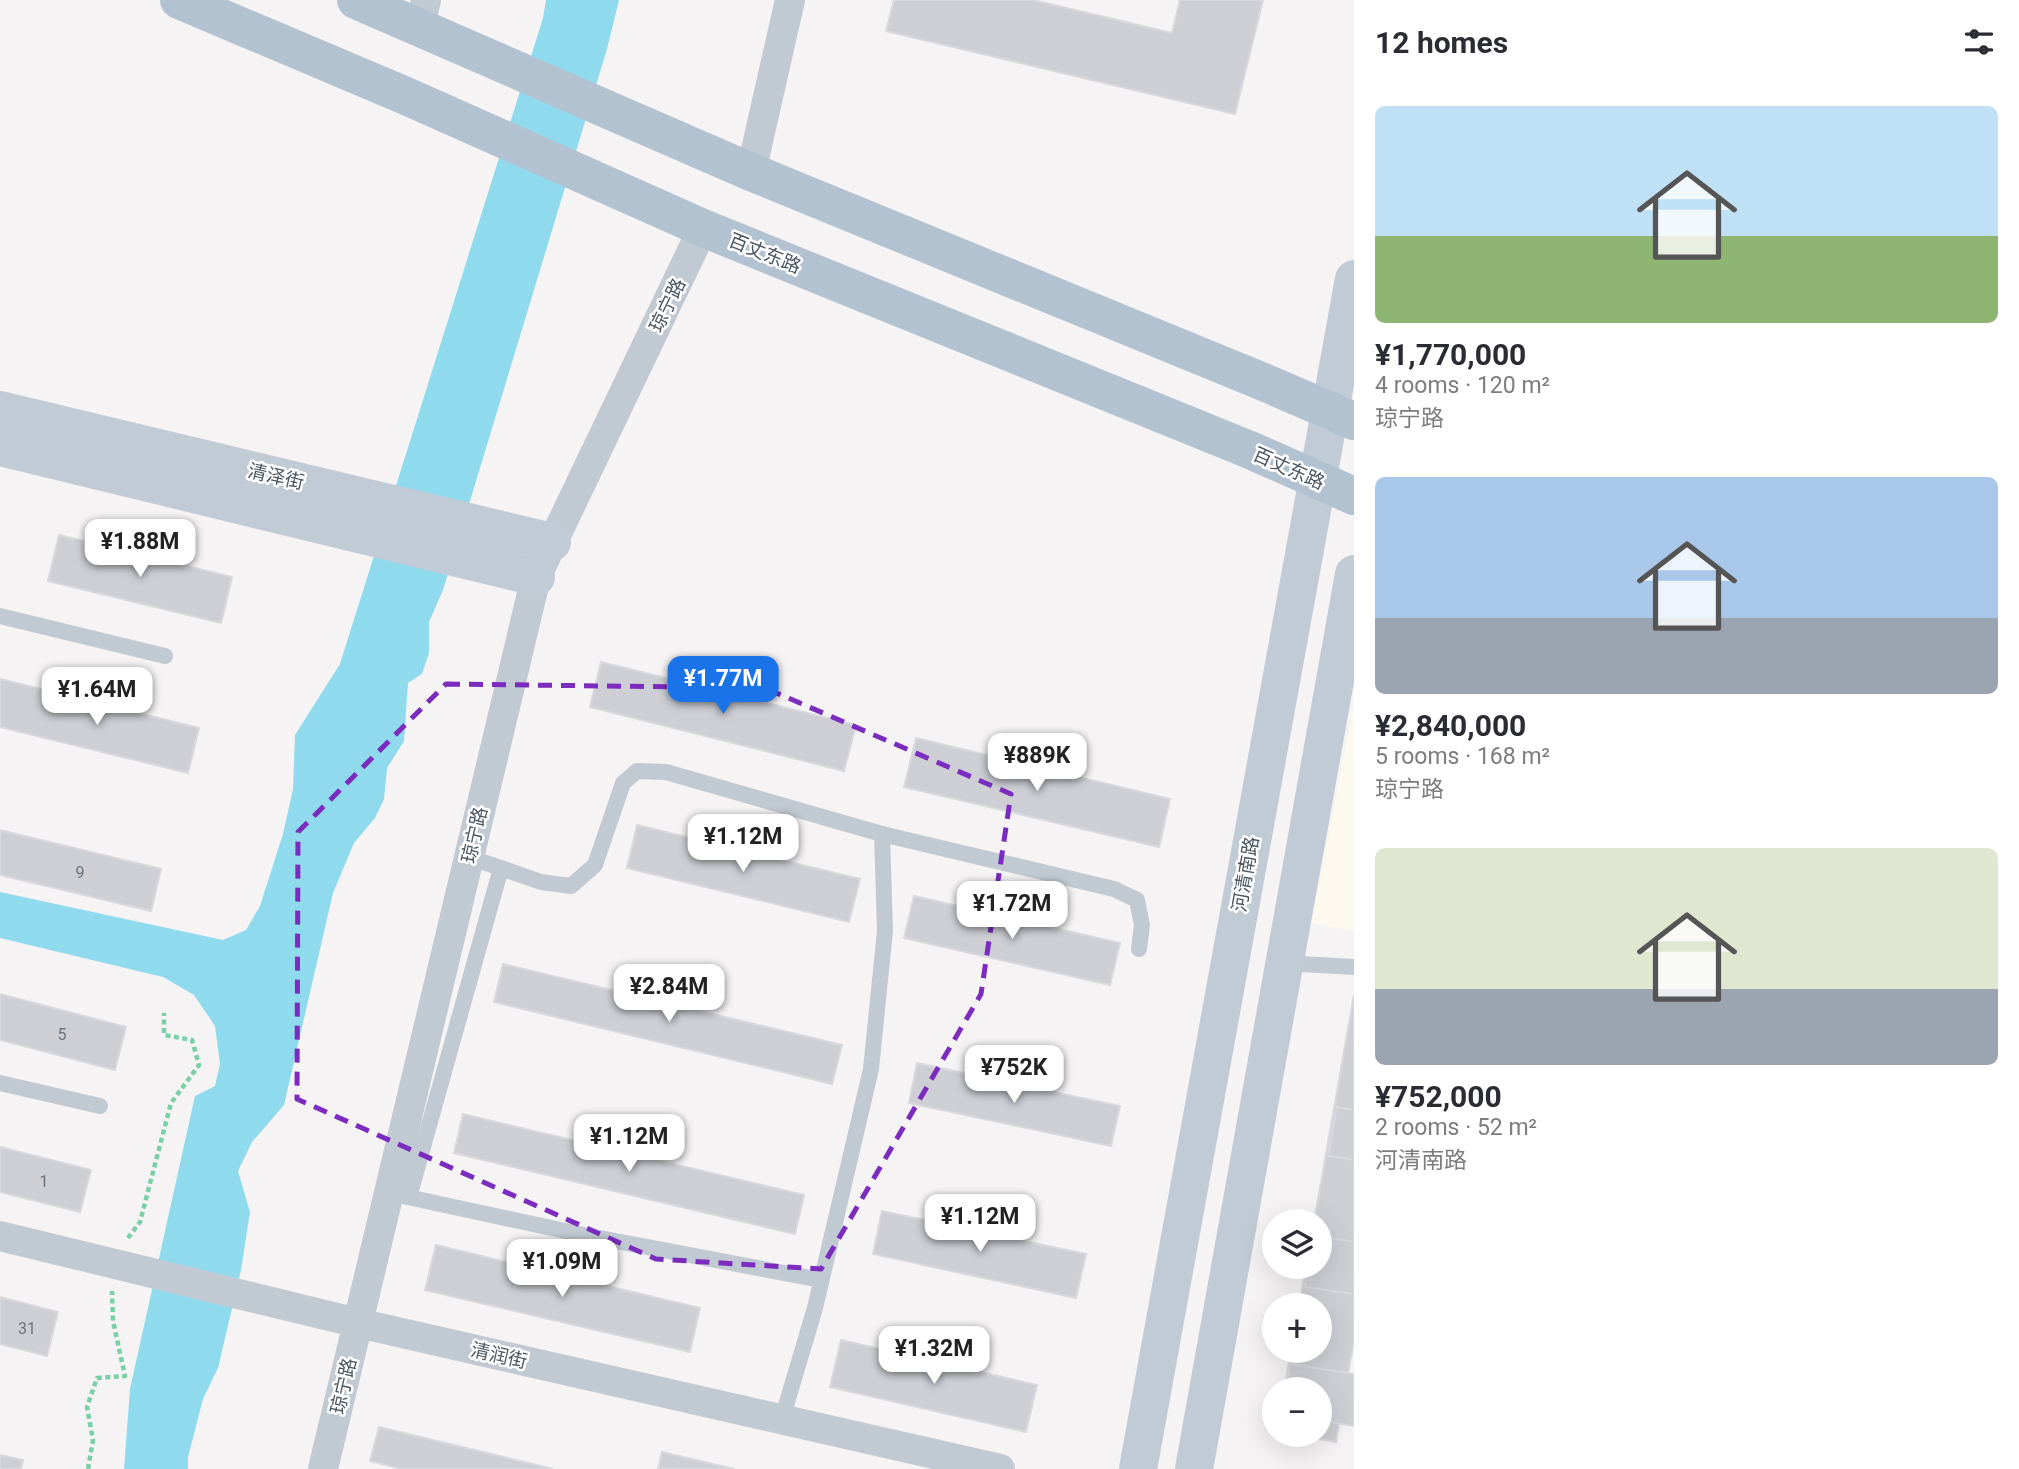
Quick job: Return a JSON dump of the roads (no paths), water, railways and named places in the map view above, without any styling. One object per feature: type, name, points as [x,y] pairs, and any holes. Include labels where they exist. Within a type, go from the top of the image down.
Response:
[{"type":"main road","name":"百丈东路","points":[[179,0],[406,96],[703,228],[1250,450],[1354,496]]},
{"type":"main road","points":[[356,0],[423,13],[751,172],[1341,416]]},
{"type":"main road","name":"河清南路","points":[[1138,1469],[1316,481],[1341,416],[1354,279]]},
{"type":"main road","name":"清泽街","points":[[0,410],[552,542]]},
{"type":"main road","name":"清泽街","points":[[0,447],[536,577]]},
{"type":"main road","points":[[1199,1468],[1284,963],[1354,574]]},
{"type":"street","points":[[751,172],[790,0]]},
{"type":"street","name":"琼宁路","points":[[323,1469],[358,1323],[399,1195],[469,857],[536,577],[703,228]]},
{"type":"street","name":"清润街","points":[[0,1236],[358,1323],[1000,1469]]},
{"type":"lane","points":[[0,616],[165,656]]},
{"type":"lane","points":[[469,857],[541,882],[571,886],[595,865],[623,783],[637,771],[666,772],[882,834],[1114,889],[1137,900],[1142,925],[1139,949]]},
{"type":"lane","points":[[782,1419],[821,1280],[871,1069],[885,931],[882,834]]},
{"type":"lane","points":[[501,868],[399,1195],[584,1235],[821,1280]]},
{"type":"lane","points":[[1284,963],[1354,967]]},
{"type":"lane","points":[[0,1083],[100,1106]]},
{"type":"water","points":[[546,0],[619,0],[607,49],[443,590],[429,622],[429,653],[422,674],[408,683],[404,741],[387,768],[384,799],[375,818],[354,843],[333,893],[284,1105],[252,1142],[238,1171],[250,1212],[241,1270],[218,1368],[203,1399],[188,1457],[188,1469],[124,1469],[130,1389],[195,1096],[215,1086],[220,1064],[215,1026],[194,995],[163,977],[0,938],[0,892],[223,940],[246,930],[260,906],[283,834],[293,789],[295,735],[340,664],[543,18]]}]
